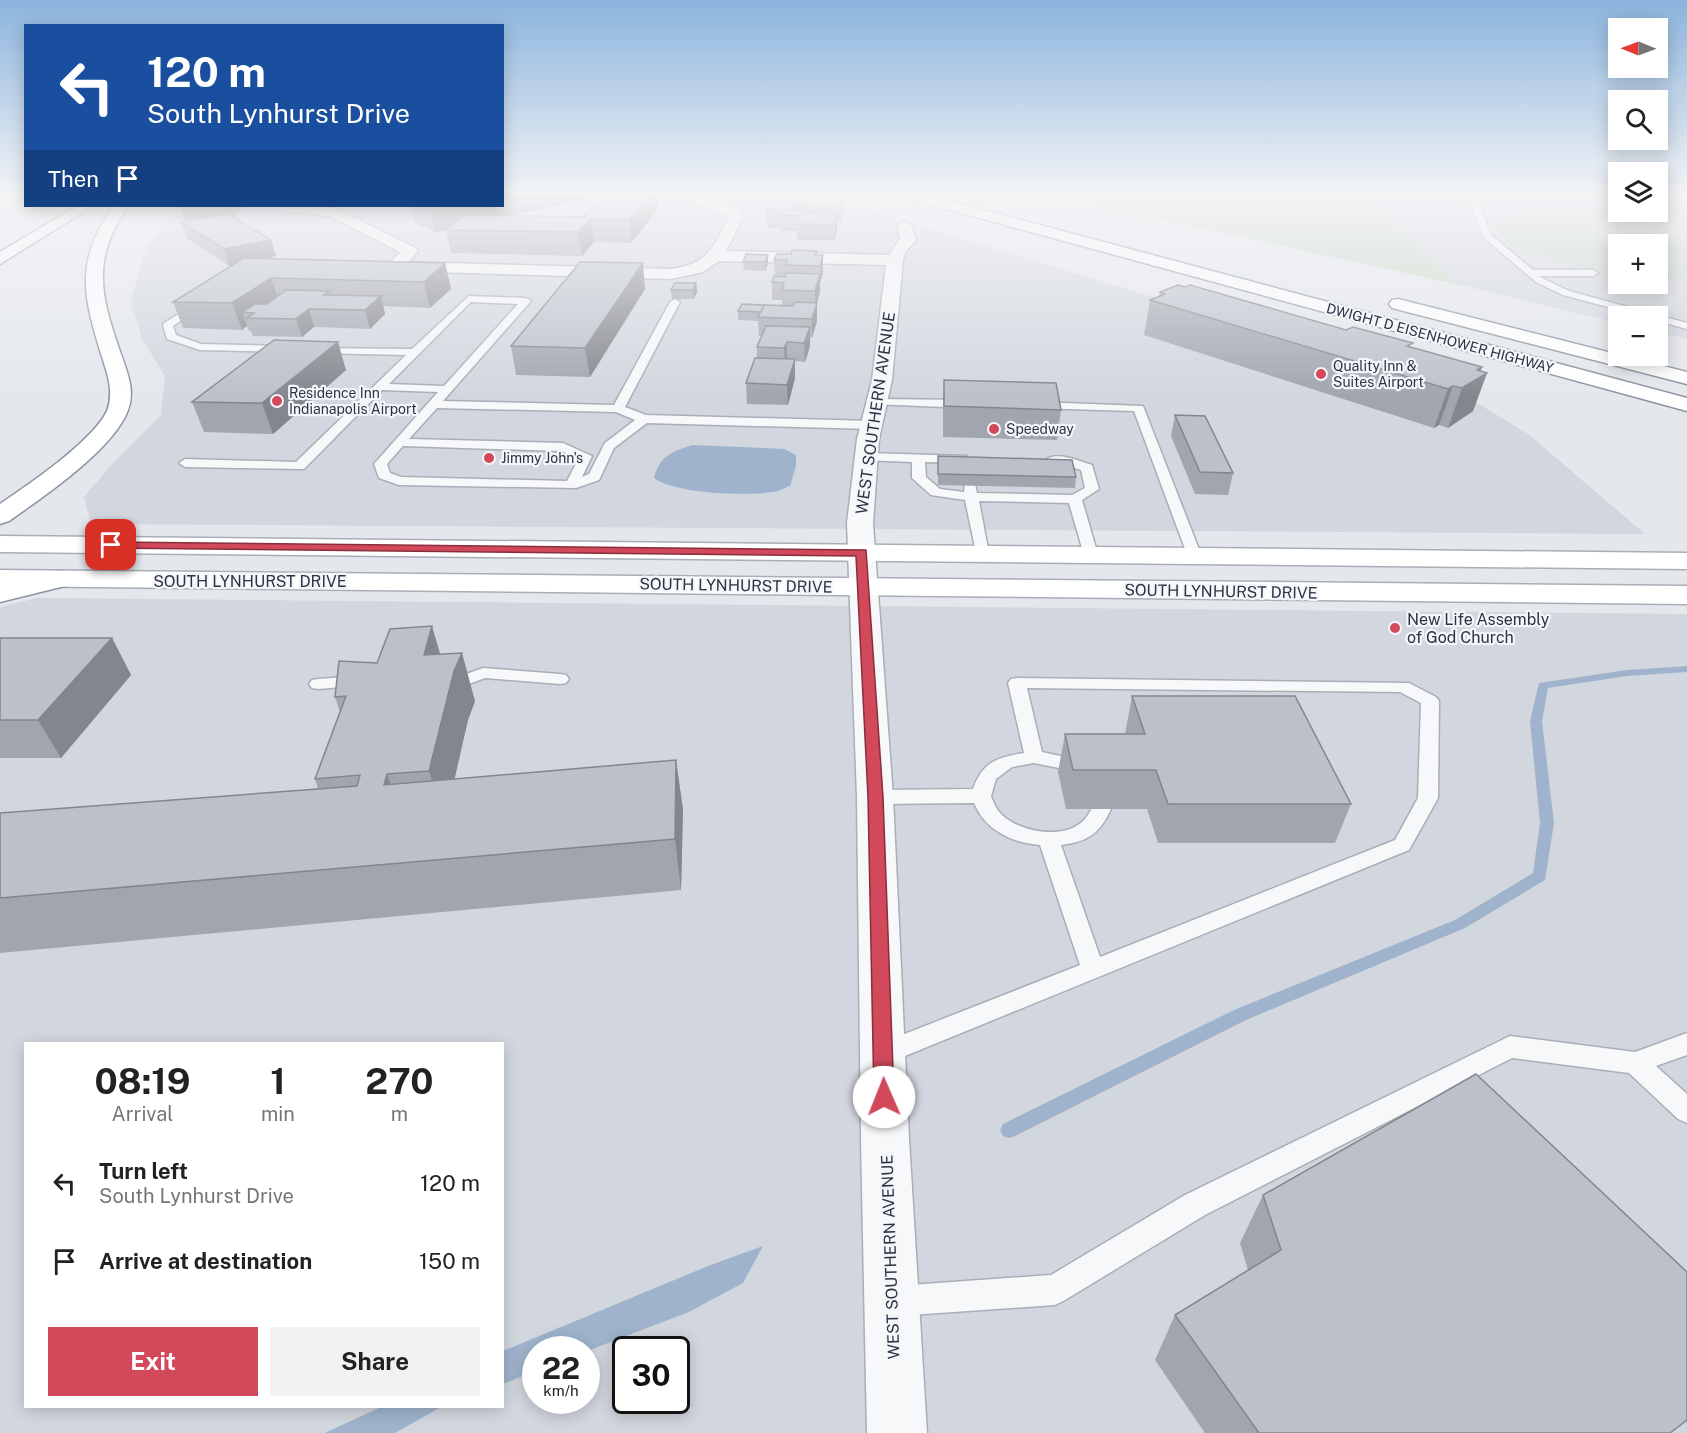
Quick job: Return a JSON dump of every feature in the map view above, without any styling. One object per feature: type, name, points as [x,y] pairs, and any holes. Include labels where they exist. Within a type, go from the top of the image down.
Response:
[{"type":"main road","points":[[0,516],[47,482],[86,448],[109,425],[117,412],[121,391],[120,380],[95,302],[92,278],[94,263]]},
{"type":"main road","name":"DWIGHT D EISENHOWER HIGHWAY","points":[[1039,263],[1687,405]]},
{"type":"main road","name":"DWIGHT D EISENHOWER HIGHWAY","points":[[1383,300],[1687,378]]},
{"type":"main road","name":"SOUTH LYNHURST DRIVE","points":[[0,544],[1687,595]]},
{"type":"main road","name":"SOUTH LYNHURST DRIVE","points":[[0,578],[863,570],[982,554],[1687,561]]},
{"type":"main road","points":[[0,593],[59,579]]},
{"type":"street","points":[[398,263],[395,266],[670,274],[702,268],[711,263]]},
{"type":"street","name":"WEST SOUTHERN AVENUE","points":[[897,1433],[875,797],[860,523],[872,428],[882,380],[899,263]]},
{"type":"lane","points":[[1518,263],[1529,273],[1559,290],[1616,306]]},
{"type":"lane","points":[[1529,273],[1593,273]]},
{"type":"lane","points":[[212,296],[168,325],[171,337],[200,347],[295,349]]},
{"type":"lane","points":[[185,463],[299,466],[469,299],[526,301],[380,464],[384,475],[399,481],[571,485],[594,477],[609,446],[644,419]]},
{"type":"lane","points":[[618,409],[675,302]]},
{"type":"lane","points":[[1668,321],[1687,326]]},
{"type":"lane","points":[[307,350],[415,352]]},
{"type":"lane","points":[[379,387],[447,389]]},
{"type":"lane","points":[[435,404],[618,409],[644,419],[872,428],[986,405]]},
{"type":"lane","points":[[1022,405],[1139,408],[1195,557]]},
{"type":"lane","points":[[872,428],[918,458],[971,462]]},
{"type":"lane","points":[[399,442],[563,447],[586,456],[571,485]]},
{"type":"lane","points":[[918,458],[919,478],[936,492],[1036,493],[1075,499],[1092,489],[1087,468],[1066,461],[1042,460]]},
{"type":"lane","points":[[971,491],[982,554]]},
{"type":"lane","points":[[1075,499],[1091,555]]},
{"type":"lane","points":[[452,664],[483,673],[560,679]]},
{"type":"lane","points":[[442,688],[483,673]]},
{"type":"lane","points":[[318,684],[378,680]]},
{"type":"lane","points":[[883,1054],[1402,845],[1428,798],[1430,701],[1403,687],[1017,683],[1034,757]]},
{"type":"lane","points":[[1080,772],[1064,763],[1034,757],[1006,762],[987,776],[981,796],[992,818],[1017,834],[1049,840],[1079,835],[1098,819],[1101,809]]},
{"type":"lane","points":[[875,797],[981,796]]},
{"type":"lane","points":[[1049,840],[1093,970]]},
{"type":"lane","points":[[891,1302],[1054,1290],[1195,1205],[1510,1047],[1635,1063],[1687,1044]]},
{"type":"lane","points":[[1635,1063],[1687,1111]]},
{"type":"shaded area","points":[[142,263],[1041,263],[1417,378],[1474,401],[1528,434],[1645,534],[91,524],[84,497],[112,464],[161,415],[165,376],[142,339],[131,303]]},
{"type":"shaded area","points":[[1436,263],[1608,263],[1608,294],[1668,294],[1668,263],[1687,263],[1687,339],[1668,334],[1668,306],[1608,306],[1608,321],[1460,285]]},
{"type":"shaded area","points":[[37,598],[1687,614],[1687,1433],[0,1433],[0,607]]},
{"type":"green space","points":[[1359,263],[1436,263],[1460,285]]},
{"type":"green space","points":[[1567,263],[1608,263],[1608,278],[1600,276],[1585,268]]},
{"type":"green space","points":[[1668,263],[1687,263],[1687,279],[1668,279]]},
{"type":"water","points":[[693,445],[784,449],[796,455],[796,466],[790,486],[774,492],[728,494],[678,488],[654,478],[660,464],[668,455]]},
{"type":"water","points":[[763,1246],[743,1283],[689,1312],[626,1336],[612,1336],[612,1341],[600,1346],[600,1336],[539,1336],[708,1266]]},
{"type":"water","points":[[522,1343],[522,1376],[504,1384],[504,1351]]},
{"type":"water","points":[[379,1408],[439,1408],[395,1433],[325,1433]]},
{"type":"building","points":[[236,263],[445,263],[424,282],[271,278],[232,303],[173,302]]},
{"type":"building","points":[[579,263],[643,263],[585,348],[511,346]]},
{"type":"building","points":[[786,263],[821,263],[820,266],[785,265]]},
{"type":"building","points":[[786,273],[820,274],[815,291],[782,290],[784,283],[772,282],[774,276],[785,277]]},
{"type":"building","points":[[675,283],[696,283],[693,290],[671,290]]},
{"type":"building","points":[[1178,285],[1185,287],[1190,285],[1346,330],[1353,327],[1413,343],[1407,346],[1482,367],[1477,370],[1487,373],[1462,388],[1453,386],[1448,389],[1150,300],[1165,294],[1160,292]]},
{"type":"building","points":[[286,290],[329,291],[324,295],[381,296],[365,310],[309,309],[296,319],[247,318],[254,313],[242,312],[255,304],[267,304]]},
{"type":"building","points":[[795,302],[817,303],[812,319],[758,317],[764,305],[793,306]]},
{"type":"building","points":[[742,304],[764,305],[761,312],[738,311]]},
{"type":"building","points":[[766,326],[810,327],[804,343],[787,342],[784,348],[757,347]]},
{"type":"building","points":[[274,340],[338,342],[262,403],[192,402]]},
{"type":"building","points":[[755,358],[795,359],[787,385],[746,383]]},
{"type":"building","points":[[944,380],[1056,383],[1061,410],[944,406]]},
{"type":"building","points":[[1175,415],[1205,416],[1233,473],[1200,472]]},
{"type":"building","points":[[938,456],[1072,460],[1076,477],[938,474]]},
{"type":"building","points":[[432,626],[424,655],[462,653],[454,671],[429,771],[387,774],[384,785],[676,760],[675,839],[0,898],[0,813],[357,786],[360,775],[315,779],[346,696],[335,697],[339,661],[377,663],[390,629]]},
{"type":"building","points":[[0,638],[112,638],[38,720],[0,720]]},
{"type":"building","points":[[1132,696],[1295,696],[1351,804],[1168,804],[1156,770],[1073,770],[1065,734],[1145,734]]},
{"type":"building","points":[[1476,1074],[1687,1272],[1687,1420],[1670,1433],[1259,1433],[1175,1315],[1281,1250],[1263,1195]]},
{"type":"waterway","points":[[1009,1130],[1240,1015],[1460,924],[1540,876],[1547,823],[1536,721],[1543,685],[1627,673],[1687,669]]},
{"type":"place","name":"Quality Inn & Suites Airport","points":[[1321,374]]},
{"type":"place","name":"Residence Inn Indianapolis Airport","points":[[277,401]]},
{"type":"place","name":"Speedway","points":[[994,429]]},
{"type":"place","name":"Jimmy John's","points":[[489,458]]},
{"type":"place","name":"New Life Assembly of God Church","points":[[1395,628]]},
{"type":"route","points":[[111,545],[862,553],[875,797],[884,1097]]}]
